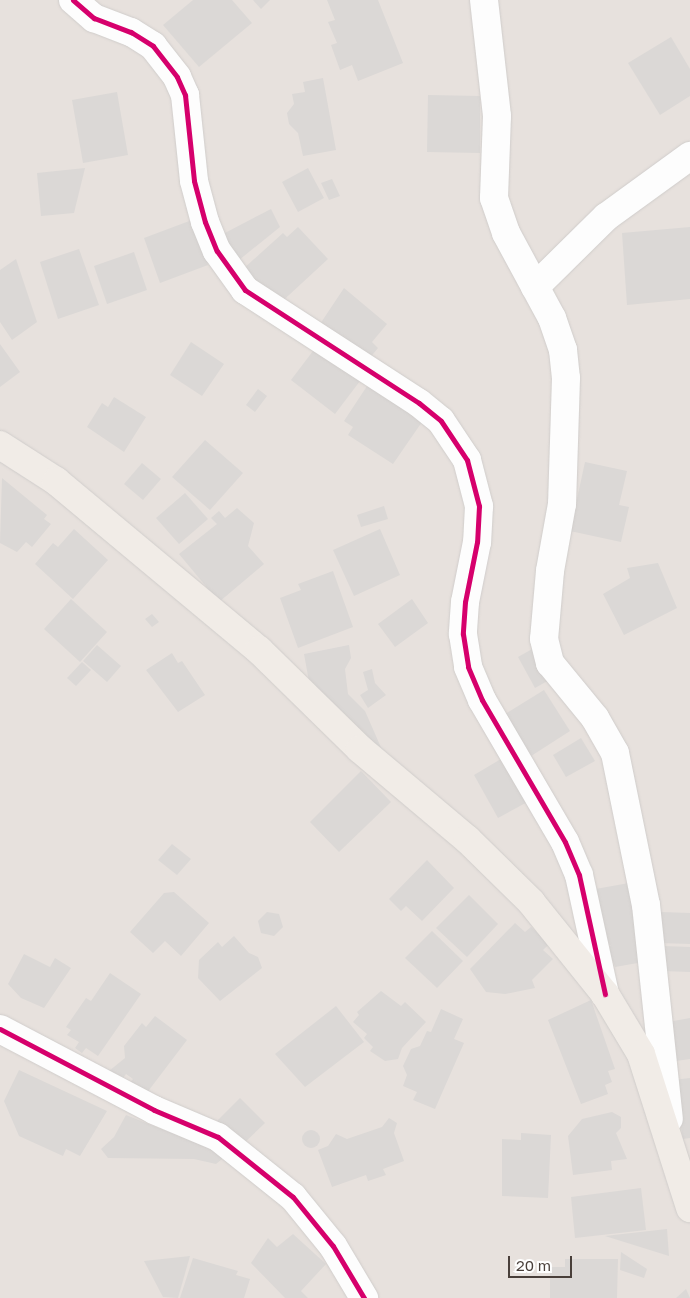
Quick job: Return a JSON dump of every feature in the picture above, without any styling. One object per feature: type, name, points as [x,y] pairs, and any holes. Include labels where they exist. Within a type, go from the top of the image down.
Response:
[{"type":"main road","points":[[0,445],[56,480],[259,650],[360,749],[467,839],[531,902],[605,994],[641,1054],[672,1143],[690,1208]]},
{"type":"street","points":[[74,0],[94,18],[131,32],[153,46],[177,77],[185,95],[194,181],[205,222],[218,251],[245,290],[419,403],[441,420],[467,460],[478,506],[477,542],[465,602],[464,634],[468,667],[482,700],[565,842],[579,875],[605,994]]},
{"type":"street","points":[[484,0],[497,116],[494,198],[503,225],[535,287],[563,350],[567,414],[562,504],[550,571],[544,640],[550,663],[594,718],[616,753],[646,905],[672,1143]]},
{"type":"street","points":[[535,287],[606,217],[690,156]]},
{"type":"street","points":[[0,1029],[154,1110],[218,1137],[293,1197],[333,1246],[364,1298]]},
{"type":"shaded area","points":[[0,0],[690,0],[690,1298],[0,1298]]},
{"type":"building","points":[[193,0],[232,0],[252,23],[199,67],[163,25]]},
{"type":"building","points":[[253,0],[270,0],[261,9]]},
{"type":"building","points":[[327,0],[378,0],[403,63],[358,81],[352,65],[340,70],[331,45],[337,43],[328,22],[335,20]]},
{"type":"building","points":[[671,37],[690,69],[690,96],[660,115],[628,63]]},
{"type":"building","points":[[323,78],[336,150],[303,156],[298,133],[289,124],[287,113],[294,104],[292,94],[305,92],[303,82]]},
{"type":"building","points":[[117,92],[128,155],[83,163],[72,100]]},
{"type":"building","points":[[428,95],[480,96],[480,153],[427,152]]},
{"type":"building","points":[[85,168],[74,213],[41,216],[37,173]]},
{"type":"building","points":[[308,168],[324,198],[298,212],[282,182]]},
{"type":"building","points":[[332,179],[340,196],[329,200],[321,183]]},
{"type":"building","points":[[271,209],[280,227],[239,260],[223,234]]},
{"type":"building","points":[[192,220],[208,265],[160,283],[144,238]]},
{"type":"building","points":[[298,227],[328,259],[276,307],[242,270],[283,233],[287,237]]},
{"type":"building","points":[[690,227],[690,299],[627,305],[622,233]]},
{"type":"building","points":[[79,249],[99,305],[58,319],[40,262]]},
{"type":"building","points":[[134,252],[147,290],[107,304],[94,266]]},
{"type":"building","points":[[16,259],[37,322],[12,340],[0,322],[0,270]]},
{"type":"building","points":[[344,288],[387,324],[372,342],[378,348],[364,365],[318,327]]},
{"type":"building","points":[[191,342],[224,364],[202,396],[170,375]]},
{"type":"building","points":[[0,344],[20,372],[0,387]]},
{"type":"building","points":[[316,347],[360,381],[335,414],[291,380]]},
{"type":"building","points":[[369,383],[424,419],[393,464],[348,435],[353,427],[344,421]]},
{"type":"building","points":[[258,389],[267,396],[255,412],[246,405]]},
{"type":"building","points":[[114,397],[146,417],[124,452],[87,427],[102,403],[108,407]]},
{"type":"building","points":[[205,440],[243,473],[210,510],[172,477]]},
{"type":"building","points":[[585,462],[627,471],[619,505],[629,507],[621,542],[570,531]]},
{"type":"building","points":[[142,463],[161,479],[143,500],[124,484]]},
{"type":"building","points":[[2,478],[47,515],[44,519],[51,524],[32,547],[26,542],[17,552],[0,543]]},
{"type":"building","points":[[185,493],[208,519],[179,544],[156,518]]},
{"type":"building","points":[[384,506],[388,519],[361,527],[357,515]]},
{"type":"building","points":[[237,508],[254,523],[248,546],[264,564],[219,602],[179,554],[217,524],[211,518],[219,511],[225,518]]},
{"type":"building","points":[[74,529],[108,560],[73,599],[35,564],[53,543],[58,547]]},
{"type":"building","points":[[380,529],[400,575],[354,596],[333,550]]},
{"type":"building","points":[[658,563],[677,608],[624,635],[603,594],[630,578],[627,568]]},
{"type":"building","points":[[333,571],[353,627],[298,648],[280,598],[301,590],[298,584]]},
{"type":"building","points":[[71,599],[107,632],[80,662],[44,629]]},
{"type":"building","points":[[412,599],[428,623],[395,647],[378,624]]},
{"type":"building","points":[[152,614],[159,622],[152,627],[145,619]]},
{"type":"building","points":[[97,645],[121,666],[107,682],[83,661]]},
{"type":"building","points":[[349,645],[351,658],[345,669],[348,694],[365,711],[383,752],[310,687],[304,654]]},
{"type":"building","points":[[534,648],[551,679],[535,688],[518,657]]},
{"type":"building","points":[[172,653],[178,663],[182,661],[205,695],[178,712],[146,670]]},
{"type":"building","points":[[82,662],[91,670],[76,686],[67,678]]},
{"type":"building","points":[[372,669],[375,683],[386,695],[368,708],[360,695],[368,690],[363,672]]},
{"type":"building","points":[[544,690],[570,731],[528,758],[502,716]]},
{"type":"building","points":[[581,738],[595,761],[566,777],[553,755]]},
{"type":"building","points":[[506,756],[531,800],[498,818],[474,775]]},
{"type":"building","points":[[361,771],[391,802],[339,852],[310,822]]},
{"type":"building","points":[[172,844],[191,859],[177,875],[158,860]]},
{"type":"building","points":[[427,860],[454,888],[422,921],[406,906],[401,911],[389,899]]},
{"type":"building","points":[[640,881],[649,961],[615,967],[608,948],[611,945],[604,946],[590,890]]},
{"type":"building","points":[[174,892],[209,923],[181,956],[165,941],[153,953],[130,932],[164,893]]},
{"type":"building","points":[[469,895],[498,924],[467,957],[436,928]]},
{"type":"building","points":[[267,912],[279,914],[283,927],[274,936],[261,933],[258,921]]},
{"type":"building","points":[[661,912],[690,913],[690,944],[660,943]]},
{"type":"building","points":[[515,923],[525,932],[531,927],[549,944],[543,950],[553,959],[532,980],[535,988],[505,994],[486,992],[470,969]]},
{"type":"building","points":[[432,931],[463,961],[437,988],[405,958]]},
{"type":"building","points":[[234,936],[249,953],[258,957],[262,968],[220,1001],[198,978],[199,960],[218,942],[222,947]]},
{"type":"building","points":[[663,946],[690,947],[690,972],[662,971]]},
{"type":"building","points":[[24,954],[50,967],[55,958],[71,968],[44,1008],[21,998],[8,984]]},
{"type":"building","points":[[110,973],[141,994],[98,1056],[86,1048],[82,1053],[75,1048],[79,1042],[67,1035],[71,1030],[66,1027],[86,998],[91,1001]]},
{"type":"building","points":[[381,991],[401,1006],[405,1002],[426,1022],[402,1048],[398,1059],[385,1061],[370,1051],[373,1047],[364,1038],[367,1034],[353,1022],[359,1015],[357,1012]]},
{"type":"building","points":[[591,1000],[615,1069],[608,1071],[612,1082],[605,1085],[608,1094],[581,1104],[548,1020]]},
{"type":"building","points":[[336,1006],[364,1042],[305,1087],[275,1054]]},
{"type":"building","points":[[441,1009],[463,1019],[454,1039],[464,1043],[435,1109],[413,1100],[417,1092],[403,1086],[407,1075],[403,1066],[411,1049],[420,1046],[427,1031],[431,1032]]},
{"type":"building","points":[[155,1016],[187,1040],[146,1094],[128,1085],[133,1079],[126,1074],[121,1081],[109,1071],[125,1058],[124,1046],[142,1023],[146,1027]]},
{"type":"building","points":[[690,1018],[690,1059],[676,1061],[668,1022]]},
{"type":"building","points":[[19,1070],[107,1111],[80,1156],[66,1149],[63,1156],[19,1136],[4,1101]]},
{"type":"building","points":[[690,1078],[690,1138],[683,1139],[673,1080]]},
{"type":"building","points":[[240,1098],[265,1123],[241,1146],[217,1121]]},
{"type":"building","points":[[612,1112],[621,1117],[621,1128],[616,1133],[627,1159],[611,1161],[612,1170],[573,1175],[568,1136],[582,1119]]},
{"type":"building","points":[[126,1115],[227,1155],[216,1164],[194,1159],[108,1158],[101,1149],[114,1137]]},
{"type":"building","points":[[389,1118],[397,1123],[394,1133],[404,1161],[383,1169],[386,1175],[368,1181],[366,1175],[332,1187],[318,1150],[328,1146],[336,1134],[347,1139],[382,1127]]},
{"type":"building","points":[[311,1130],[319,1135],[320,1139],[315,1147],[311,1148],[303,1143],[302,1139],[307,1131]]},
{"type":"building","points":[[521,1133],[551,1135],[548,1198],[502,1196],[502,1139],[521,1140]]},
{"type":"building","points":[[641,1188],[646,1230],[575,1238],[571,1197]]},
{"type":"building","points":[[667,1229],[669,1256],[605,1236]]},
{"type":"building","points":[[293,1234],[326,1264],[301,1291],[308,1298],[285,1298],[251,1263],[268,1238],[277,1247]]},
{"type":"building","points":[[621,1252],[647,1269],[644,1278],[620,1270]]},
{"type":"building","points":[[190,1256],[178,1298],[163,1297],[144,1261]]},
{"type":"building","points":[[193,1258],[238,1271],[236,1275],[250,1279],[244,1298],[180,1298]]},
{"type":"building","points":[[565,1259],[618,1259],[617,1298],[550,1298],[550,1267],[565,1267]]},
{"type":"building","points":[[686,1289],[690,1298],[676,1298]]},
{"type":"cycle path","points":[[73,0],[94,18],[131,32],[153,46],[177,77],[185,95],[194,181],[205,222],[217,251],[245,290],[419,403],[441,421],[467,460],[479,506],[477,542],[465,602],[463,634],[468,667],[482,700],[565,842],[579,875],[605,994]]},
{"type":"cycle path","points":[[0,1029],[154,1110],[218,1137],[293,1197],[333,1246],[364,1298]]}]
